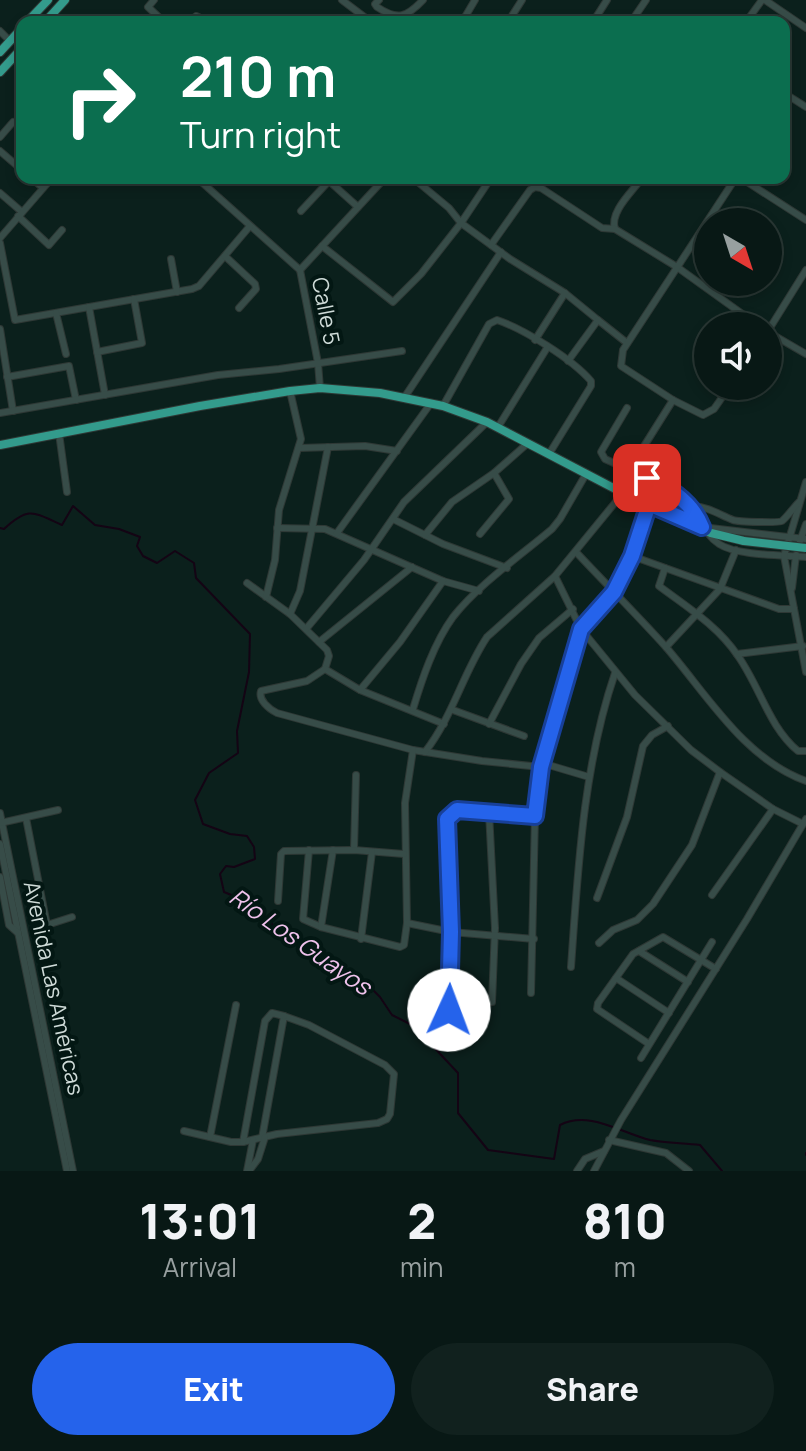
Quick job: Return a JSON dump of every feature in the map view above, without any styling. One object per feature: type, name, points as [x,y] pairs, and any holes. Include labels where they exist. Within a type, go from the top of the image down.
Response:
[{"type":"main road","points":[[33,16],[48,0]]},
{"type":"main road","points":[[50,16],[65,0]]},
{"type":"main road","points":[[0,52],[16,34]]},
{"type":"main road","points":[[0,72],[16,55]]},
{"type":"main road","points":[[0,445],[290,391],[320,388],[380,393],[443,406],[487,422],[623,493],[711,533],[744,541],[806,548]]},
{"type":"street","points":[[139,0],[158,16]]},
{"type":"street","points":[[148,7],[154,0]]},
{"type":"street","points":[[342,0],[363,16]]},
{"type":"street","points":[[379,0],[375,4],[377,7],[395,16],[407,15],[423,0]]},
{"type":"street","points":[[751,16],[764,0],[788,16]]},
{"type":"street","points":[[0,31],[10,41]]},
{"type":"street","points":[[0,137],[13,122]]},
{"type":"street","points":[[0,151],[16,165]]},
{"type":"street","points":[[38,184],[43,188]]},
{"type":"street","points":[[47,184],[0,240],[15,320],[199,286],[250,226]]},
{"type":"street","points":[[204,184],[300,270]]},
{"type":"street","points":[[301,211],[326,184]]},
{"type":"street","points":[[332,184],[358,207]]},
{"type":"street","name":"Calle 5","points":[[320,388],[300,270],[379,184]]},
{"type":"street","points":[[420,184],[449,208],[461,223],[565,293],[627,343]]},
{"type":"street","points":[[322,246],[393,302],[421,274],[487,184]]},
{"type":"street","points":[[615,229],[615,215],[638,184]]},
{"type":"street","points":[[720,400],[709,414],[703,415],[673,400],[621,366],[620,359],[627,343],[732,184]]},
{"type":"street","points":[[750,184],[806,220]]},
{"type":"street","points":[[491,245],[535,187],[602,228],[615,229],[677,267],[740,312]]},
{"type":"street","points":[[0,193],[49,245],[62,230]]},
{"type":"street","points":[[404,398],[501,252]]},
{"type":"street","points":[[225,256],[255,284],[256,289],[239,308]]},
{"type":"street","points":[[171,259],[177,292]]},
{"type":"street","points":[[780,312],[806,270]]},
{"type":"street","points":[[0,291],[9,290]]},
{"type":"street","points":[[535,340],[565,293]]},
{"type":"street","points":[[97,352],[142,343],[134,299]]},
{"type":"street","points":[[89,307],[105,395]]},
{"type":"street","points":[[56,313],[66,354]]},
{"type":"street","points":[[443,406],[489,324],[497,320],[508,324],[568,361],[589,378],[591,386],[549,454]]},
{"type":"street","points":[[568,361],[598,320]]},
{"type":"street","points":[[0,329],[13,411]]},
{"type":"street","points":[[782,340],[806,354]]},
{"type":"street","points":[[498,427],[547,348]]},
{"type":"street","points":[[0,413],[218,375],[402,351]]},
{"type":"street","points":[[7,377],[69,366],[76,400]]},
{"type":"street","points":[[266,597],[275,560],[279,510],[299,448],[299,427],[290,391]]},
{"type":"street","points":[[629,470],[673,400]]},
{"type":"street","points":[[337,533],[431,403]]},
{"type":"street","points":[[627,408],[601,452],[605,459],[664,486],[692,506],[702,527],[719,544],[736,550],[806,557]]},
{"type":"street","points":[[306,629],[404,502],[487,422]]},
{"type":"street","points":[[59,433],[67,492]]},
{"type":"street","points":[[425,535],[452,502],[494,473],[528,443]]},
{"type":"street","points":[[299,448],[365,446],[397,451]]},
{"type":"street","points":[[290,614],[300,591],[328,447]]},
{"type":"street","points":[[480,534],[509,499],[494,473]]},
{"type":"street","points":[[413,709],[420,684],[451,620],[560,519],[586,474]]},
{"type":"street","points":[[806,482],[784,556],[806,672]]},
{"type":"street","points":[[425,752],[453,710],[487,637],[555,576],[623,493]]},
{"type":"street","points":[[692,506],[707,507],[742,522],[779,523],[802,499]]},
{"type":"street","points":[[531,993],[535,816],[541,767],[581,629],[614,592],[632,556],[649,504]]},
{"type":"street","points":[[393,519],[507,568]]},
{"type":"street","points":[[791,596],[796,556],[806,524]]},
{"type":"street","points":[[702,527],[803,539]]},
{"type":"street","points":[[277,528],[325,529],[443,581],[479,591]]},
{"type":"street","points":[[666,647],[720,589],[736,550]]},
{"type":"street","points":[[576,552],[666,647],[728,723],[790,775],[806,781]]},
{"type":"street","points":[[632,556],[779,609],[794,609]]},
{"type":"street","points":[[319,642],[412,567]]},
{"type":"street","points":[[665,568],[659,586],[698,613],[737,654],[785,740],[798,751],[806,751]]},
{"type":"street","points":[[555,576],[581,629],[615,673],[691,750],[773,809],[804,822],[610,1138],[594,1171]]},
{"type":"street","points":[[360,690],[400,642],[443,581]]},
{"type":"street","points":[[247,583],[290,614],[329,656],[325,669],[307,681],[261,691],[260,698],[267,707],[277,713],[413,750],[541,767]]},
{"type":"street","points":[[489,724],[521,664],[539,638],[573,609]]},
{"type":"street","points":[[737,654],[803,646]]},
{"type":"street","points":[[325,669],[360,690],[444,724]]},
{"type":"street","points":[[571,967],[589,777],[615,673]]},
{"type":"street","points":[[453,710],[524,736]]},
{"type":"street","points":[[597,898],[627,817],[643,746],[652,735],[668,726]]},
{"type":"street","points":[[309,850],[303,919],[361,939],[400,947],[406,941],[405,803],[413,750]]},
{"type":"street","points":[[552,766],[589,777]]},
{"type":"street","points":[[599,943],[613,930],[637,920],[653,904],[692,845],[720,772]]},
{"type":"street","points":[[354,850],[356,775]]},
{"type":"street","points":[[712,895],[773,809]]},
{"type":"street","points":[[1,823],[58,810]]},
{"type":"street","points":[[448,1036],[451,932],[447,819],[457,810],[535,816]]},
{"type":"street","points":[[489,812],[494,936],[492,1002]]},
{"type":"street","name":"Avenida Las Américas","points":[[0,813],[73,1171]]},
{"type":"street","points":[[26,818],[47,925],[72,917]]},
{"type":"street","name":"Avenida Las Américas","points":[[0,844],[67,1171]]},
{"type":"street","points":[[321,927],[333,850]]},
{"type":"street","points":[[278,901],[282,852],[354,850],[404,854]]},
{"type":"street","points":[[361,939],[372,852]]},
{"type":"street","points":[[0,877],[9,925],[18,933]]},
{"type":"street","points":[[407,923],[451,932],[534,939]]},
{"type":"street","points":[[649,1044],[597,1009],[631,956],[663,937],[716,969]]},
{"type":"street","points":[[641,1058],[712,942]]},
{"type":"street","points":[[639,951],[688,982]]},
{"type":"street","points":[[616,978],[669,1013]]},
{"type":"street","points":[[210,1137],[236,1005]]},
{"type":"street","points":[[184,1131],[243,1142],[378,1123],[390,1114],[394,1080],[391,1070],[309,1025],[272,1013],[265,1021],[243,1142]]},
{"type":"street","points":[[248,1171],[258,1159],[284,1016]]},
{"type":"street","points":[[610,1138],[666,1153],[689,1171]]},
{"type":"street","points":[[248,1171],[253,1140]]},
{"type":"street","points":[[577,1171],[585,1159],[604,1151]]},
{"type":"waterway","name":"Río Los Guayos","points":[[0,528],[4,529],[26,514],[62,525],[73,506],[95,525],[140,537],[137,546],[143,556],[157,563],[175,551],[194,563],[196,578],[250,634],[249,672],[237,731],[238,753],[209,773],[195,800],[203,824],[230,834],[247,836],[254,847],[255,859],[234,867],[226,866],[220,874],[224,892],[251,903],[280,932],[364,981],[392,1015],[414,1026],[458,1073],[458,1113],[488,1150],[554,1159],[560,1125],[571,1121],[594,1121],[650,1140],[700,1145],[722,1171]]},
{"type":"route","points":[[449,1010],[451,932],[447,819],[457,810],[535,816],[541,767],[581,629],[614,592],[632,556],[649,504],[702,527],[692,506],[647,478]]}]
